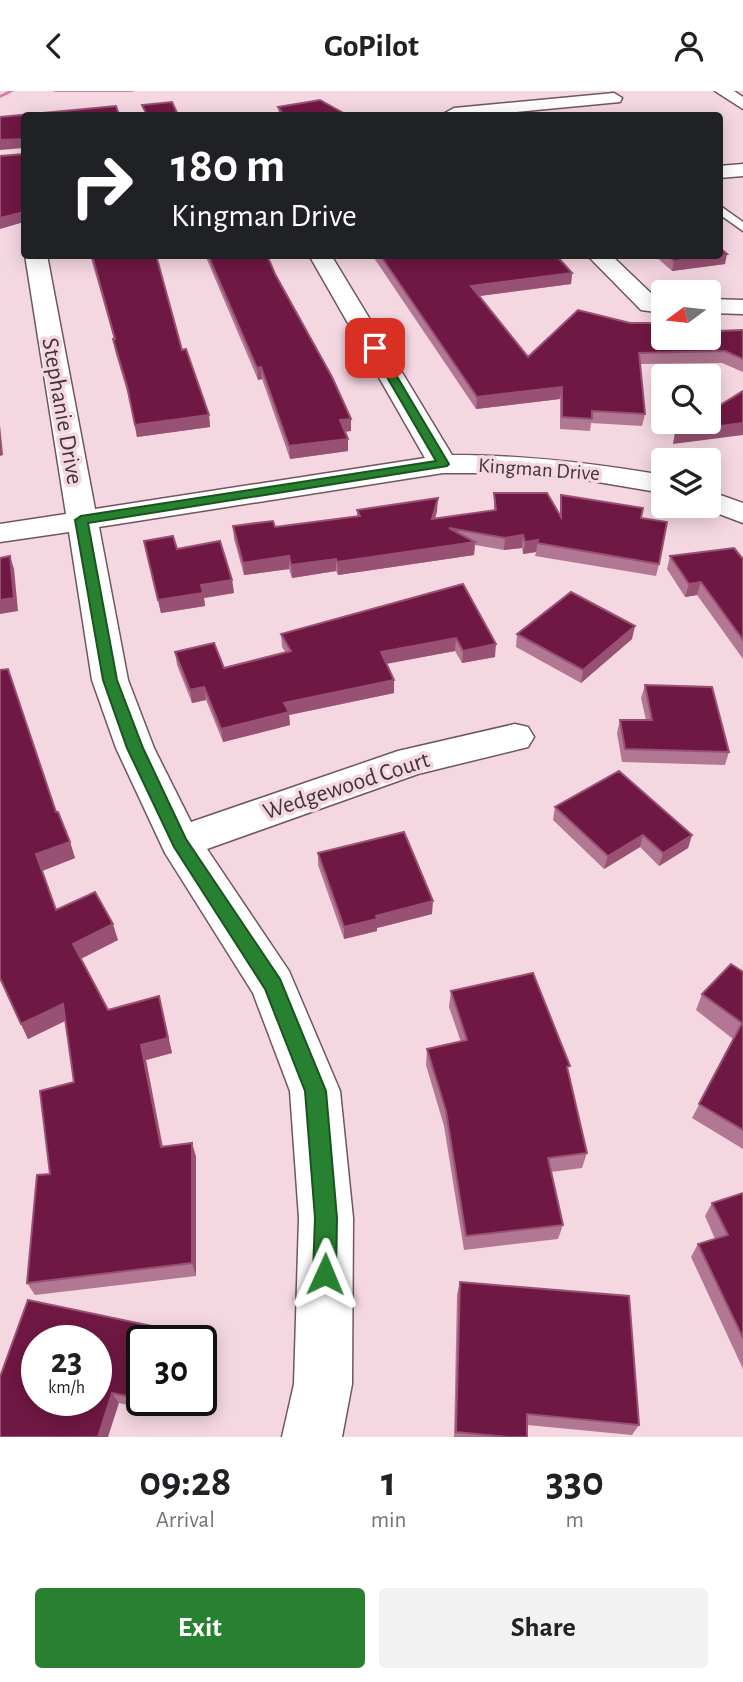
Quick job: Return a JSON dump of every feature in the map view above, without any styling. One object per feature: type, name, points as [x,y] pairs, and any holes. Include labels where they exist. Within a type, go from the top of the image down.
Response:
[{"type":"street","points":[[723,91],[743,104]]},
{"type":"street","points":[[464,112],[614,97]]},
{"type":"street","points":[[723,172],[743,170]]},
{"type":"street","points":[[723,201],[743,189]]},
{"type":"street","name":"Stephanie Drive","points":[[37,259],[110,680],[135,748],[180,842],[273,985],[315,1091],[326,1218],[323,1384],[312,1437]]},
{"type":"street","points":[[322,259],[443,464]]},
{"type":"street","points":[[602,259],[651,305]]},
{"type":"street","points":[[721,306],[743,307]]},
{"type":"street","name":"Kingman Drive","points":[[0,533],[443,464],[515,464],[574,469],[651,482]]},
{"type":"street","points":[[721,505],[743,515]]},
{"type":"street","name":"Wedgewood Court","points":[[180,842],[412,761],[515,737]]},
{"type":"lane","points":[[723,204],[743,207]]},
{"type":"lane","points":[[723,206],[743,228]]},
{"type":"building","points":[[320,100],[342,112],[282,112],[278,107]]},
{"type":"building","points":[[172,102],[177,112],[146,112],[142,105]]},
{"type":"building","points":[[116,106],[118,112],[53,112]]},
{"type":"building","points":[[21,115],[21,139],[0,140],[0,117]]},
{"type":"building","points":[[21,154],[21,213],[0,218],[0,156]]},
{"type":"building","points":[[93,259],[157,259],[182,350],[186,349],[209,415],[135,425]]},
{"type":"building","points":[[210,259],[269,259],[332,377],[351,419],[340,420],[348,439],[289,446],[261,367],[257,368]]},
{"type":"building","points":[[383,259],[560,259],[572,273],[471,286],[528,357],[578,310],[630,323],[651,323],[651,350],[721,350],[721,331],[743,330],[743,359],[725,351],[639,353],[645,414],[592,411],[592,419],[562,417],[562,387],[477,397]]},
{"type":"building","points":[[743,391],[743,423],[721,426],[721,405]]},
{"type":"building","points":[[494,493],[547,493],[561,517],[561,495],[643,508],[641,518],[667,522],[659,564],[537,543],[538,540],[525,542],[523,535],[505,538],[449,528],[475,542],[337,562],[336,559],[291,565],[289,556],[243,563],[233,526],[273,521],[275,527],[360,516],[357,510],[438,498],[432,519],[496,510]]},
{"type":"building","points":[[173,536],[177,549],[220,541],[232,580],[201,585],[203,593],[158,600],[144,541]]},
{"type":"building","points":[[734,548],[743,559],[743,640],[701,582],[689,584],[670,556]]},
{"type":"building","points":[[10,556],[14,598],[0,600],[0,558]]},
{"type":"building","points":[[463,584],[496,644],[463,651],[456,638],[381,652],[394,680],[284,703],[289,712],[221,729],[204,687],[190,690],[175,652],[214,643],[224,668],[291,651],[281,634]]},
{"type":"building","points":[[571,592],[635,626],[583,670],[517,634]]},
{"type":"building","points":[[8,669],[56,812],[70,842],[36,854],[56,910],[95,892],[113,924],[73,944],[108,1010],[159,996],[168,1038],[141,1045],[161,1147],[192,1143],[192,1263],[27,1283],[37,1175],[50,1174],[40,1091],[74,1082],[63,1004],[21,1024],[0,978],[0,670]]},
{"type":"building","points":[[645,685],[712,687],[729,752],[625,749],[620,720],[652,720]]},
{"type":"building","points":[[619,771],[692,835],[663,853],[643,835],[608,856],[555,807]]},
{"type":"building","points":[[404,832],[433,901],[344,927],[318,853]]},
{"type":"building","points":[[731,964],[743,972],[743,1130],[699,1104],[742,1023],[702,994]]},
{"type":"building","points":[[533,973],[570,1066],[567,1067],[587,1153],[548,1158],[563,1225],[466,1236],[446,1111],[427,1049],[467,1040],[451,991]]},
{"type":"building","points":[[743,1193],[743,1338],[698,1244],[728,1235],[712,1203]]},
{"type":"building","points":[[460,1282],[629,1296],[639,1425],[527,1414],[527,1437],[456,1432]]},
{"type":"building","points":[[28,1300],[147,1325],[126,1325],[126,1396],[112,1393],[112,1325],[21,1325],[21,1416],[105,1416],[98,1437],[0,1437],[0,1377]]},
{"type":"waterway","points":[[0,97],[12,91]]},
{"type":"waterway","points":[[55,91],[132,91]]},
{"type":"route","points":[[325,1274],[326,1218],[315,1091],[273,985],[180,842],[135,748],[110,680],[81,520],[443,464],[375,348]]}]
